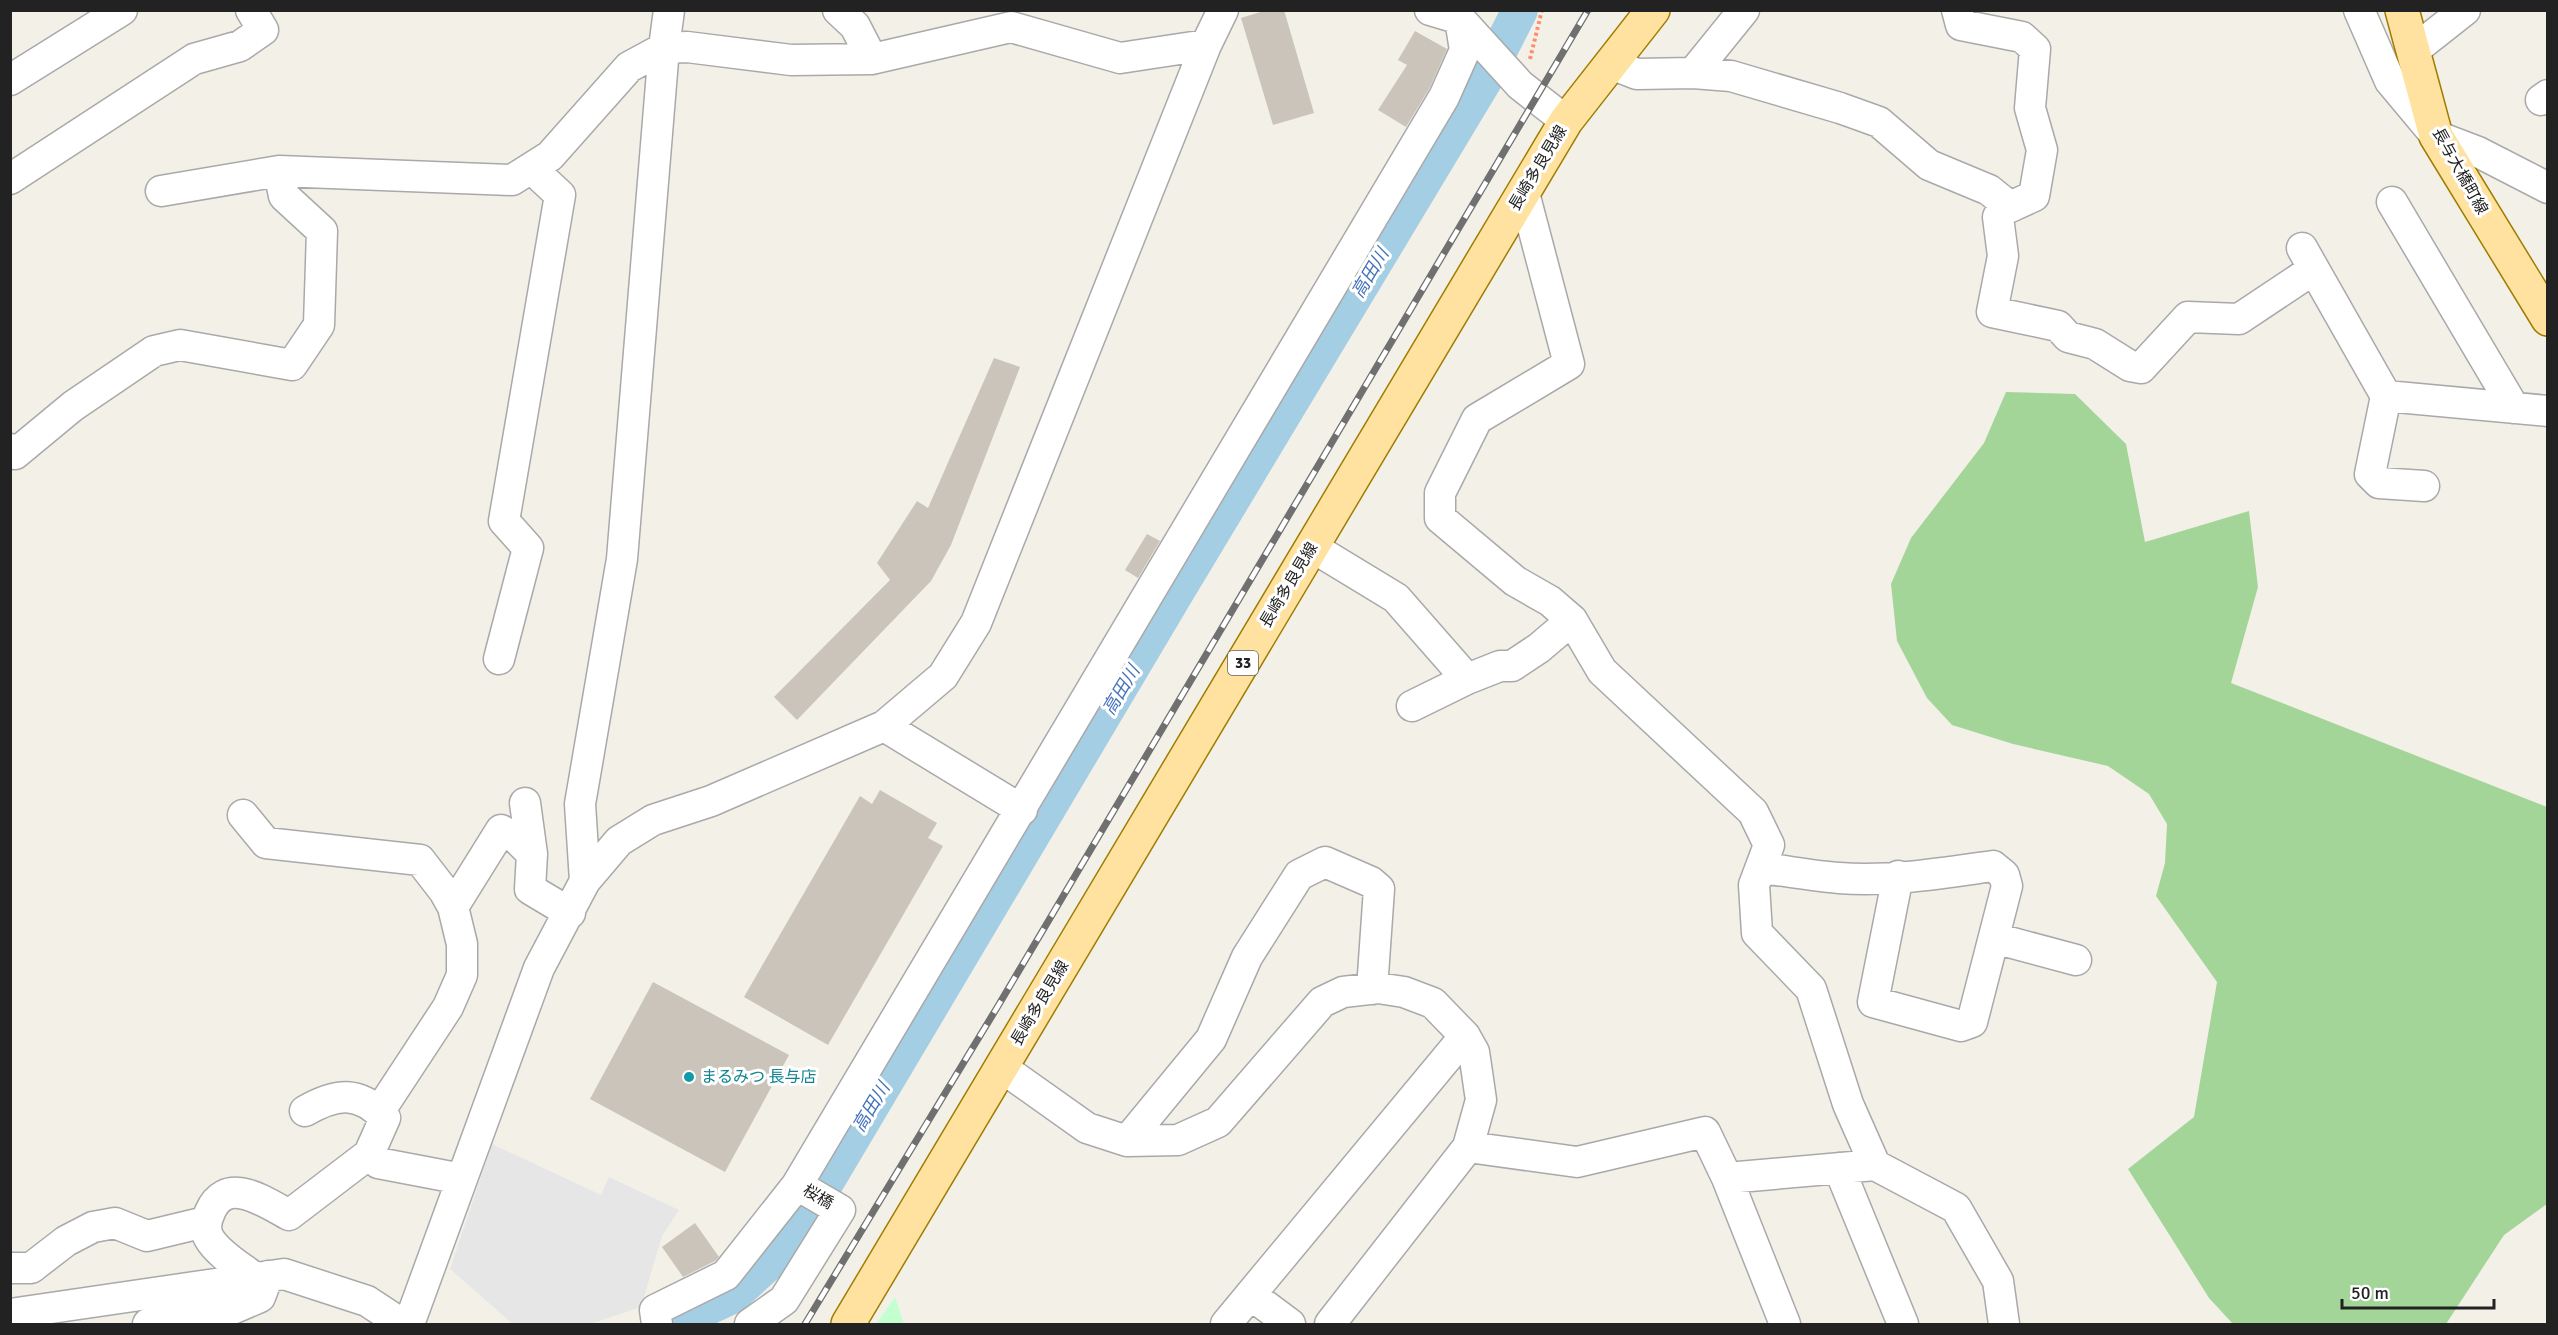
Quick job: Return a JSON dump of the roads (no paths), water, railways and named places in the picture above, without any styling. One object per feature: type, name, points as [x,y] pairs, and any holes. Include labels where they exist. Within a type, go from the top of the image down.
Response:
[{"type":"main road","name":"長崎多良見線","points":[[848,1324],[1566,121],[1653,10]]},
{"type":"main road","name":"長与大橋町線","points":[[2402,10],[2436,136],[2547,319]]},
{"type":"street","points":[[10,81],[122,10]]},
{"type":"street","points":[[10,179],[194,59],[240,46],[263,30],[251,10]]},
{"type":"street","points":[[585,881],[580,804],[622,559],[669,10]]},
{"type":"street","points":[[838,10],[855,26],[872,59]]},
{"type":"street","points":[[409,1324],[539,968],[585,881],[619,841],[653,820],[711,801],[885,726],[943,676],[976,623],[1206,45],[1223,10]]},
{"type":"street","points":[[1430,10],[1466,26],[1517,81],[1566,121]]},
{"type":"street","points":[[1693,73],[1744,10]]},
{"type":"street","points":[[1611,64],[1637,74],[1693,73],[1731,76],[1840,108],[1879,122],[1929,165],[1989,190],[2010,207],[2034,196],[2042,150],[2030,108],[2035,49],[2022,37],[1961,25],[1957,10]]},
{"type":"street","points":[[2359,10],[2390,81],[2436,136],[2478,152],[2547,188]]},
{"type":"street","points":[[2413,51],[2465,10]]},
{"type":"street","points":[[656,1317],[726,1275],[796,1185],[1022,810],[1444,97],[1465,50],[1466,26]]},
{"type":"street","points":[[160,190],[279,171],[512,180],[540,162],[629,67],[664,48],[687,46],[791,60],[872,59],[1011,27],[1120,58],[1206,45]]},
{"type":"street","points":[[499,659],[528,548],[504,521],[560,195],[540,162]]},
{"type":"street","points":[[10,450],[15,454],[73,406],[154,351],[180,345],[292,365],[319,326],[322,231],[284,196],[279,171]]},
{"type":"street","points":[[1524,193],[1569,364],[1477,418],[1440,493],[1440,518],[1515,581],[1550,601],[1572,620],[1602,670],[1753,812],[1769,845],[1754,885],[1757,933],[1811,989],[1848,1104],[1875,1165]]},
{"type":"street","points":[[2005,202],[1998,217],[2003,256],[1992,312],[2058,326],[2068,337],[2095,344],[2130,366],[2141,368],[2188,317],[2239,319],[2308,259],[2386,396],[2370,474],[2379,483],[2424,486]]},
{"type":"street","points":[[2392,202],[2514,408]]},
{"type":"street","points":[[2386,396],[2547,411]]},
{"type":"street","points":[[1312,547],[1396,598],[1467,679]]},
{"type":"street","points":[[1412,706],[1467,679],[1500,666],[1512,666],[1539,648],[1572,620]]},
{"type":"street","points":[[885,726],[1022,810]]},
{"type":"street","points":[[525,803],[532,854],[530,889],[570,913]]},
{"type":"street","points":[[243,815],[266,843],[420,860],[444,891],[453,907],[462,944],[462,975],[448,1007],[379,1112]]},
{"type":"street","points":[[453,907],[501,830],[517,839],[532,854]]},
{"type":"street","points":[[1127,1141],[1211,1039],[1247,957],[1299,875],[1325,862],[1371,882],[1379,889],[1372,989]]},
{"type":"street","points":[[1761,867],[1841,878],[1898,876],[1993,866],[2004,875],[2007,886],[1972,1022],[1961,1026],[1872,1002],[1898,876]]},
{"type":"street","points":[[1994,938],[2076,960]]},
{"type":"street","points":[[1001,1067],[1087,1128],[1127,1141],[1178,1140],[1218,1122],[1322,1002],[1343,992],[1372,989],[1404,992],[1433,1004],[1465,1036],[1474,1052],[1481,1100],[1468,1147],[1330,1324]]},
{"type":"street","points":[[1226,1324],[1465,1036]]},
{"type":"street","points":[[252,1296],[209,1238],[205,1222],[212,1205],[221,1197],[237,1191],[253,1196],[289,1215],[369,1154],[385,1118],[370,1102],[348,1097],[327,1098],[305,1111]]},
{"type":"street","points":[[1468,1147],[1577,1162],[1705,1132],[1727,1178],[1785,1324]]},
{"type":"street","points":[[369,1154],[378,1163],[462,1179]]},
{"type":"street","points":[[1727,1178],[1875,1165],[1956,1208],[1998,1281],[2004,1324]]},
{"type":"street","points":[[1839,1168],[1903,1324]]},
{"type":"street","name":"桜橋","points":[[750,1324],[784,1300],[840,1210],[796,1185]]},
{"type":"street","points":[[10,1268],[31,1268],[66,1241],[93,1227],[114,1223],[147,1236],[205,1222]]},
{"type":"street","points":[[148,1324],[232,1309],[284,1274],[367,1301],[402,1324]]},
{"type":"street","points":[[1251,1295],[1290,1324]]},
{"type":"street","points":[[10,1314],[252,1296]]},
{"type":"waterway","name":"高田川","points":[[672,1324],[732,1296],[775,1257],[800,1226],[1174,596],[1485,79],[1520,10]]},
{"type":"railway","points":[[805,1324],[998,1006],[1588,10]]},
{"type":"place","name":"まるみつ 長与店","points":[[689,1077]]}]
